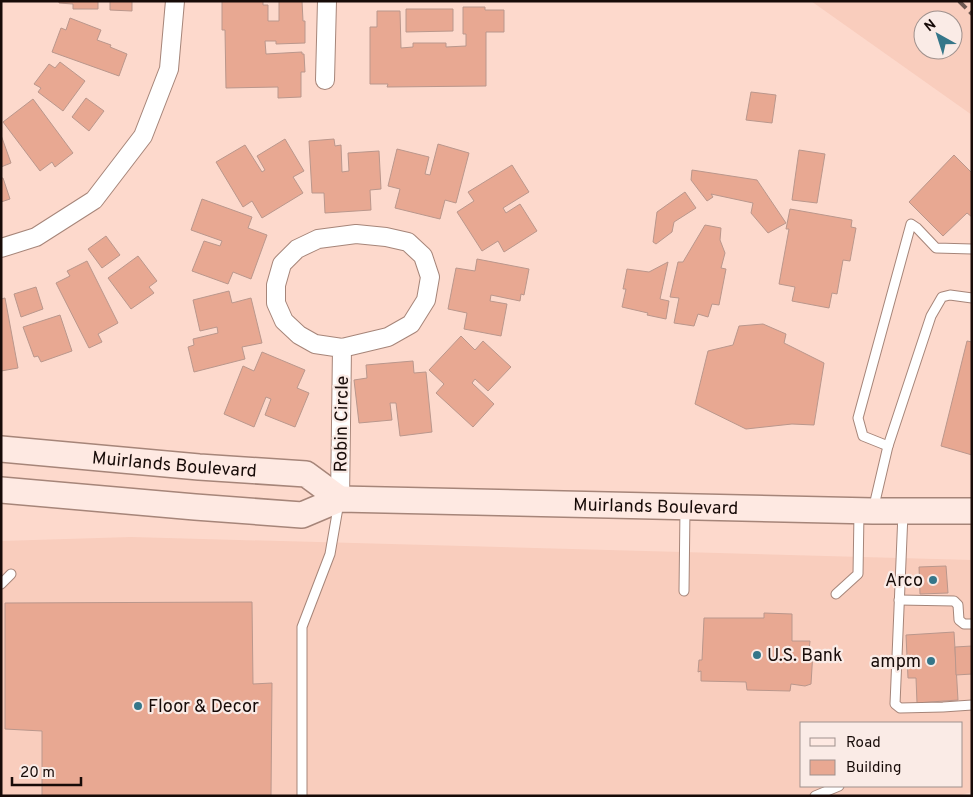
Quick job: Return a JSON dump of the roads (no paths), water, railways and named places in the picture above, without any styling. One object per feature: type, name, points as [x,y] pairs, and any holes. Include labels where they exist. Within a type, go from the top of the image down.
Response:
[{"type":"main road","name":"Muirlands Boulevard","points":[[1,449],[199,467],[306,474],[340,499]]},
{"type":"main road","name":"Muirlands Boulevard","points":[[1,490],[302,515],[340,499],[972,511]]},
{"type":"street","points":[[1,248],[36,237],[94,200],[143,136],[169,69],[175,1]]},
{"type":"street","points":[[325,80],[327,1]]},
{"type":"street","points":[[356,234],[386,237],[408,242],[423,256],[430,277],[426,300],[411,324],[388,337],[342,348],[315,344],[299,335],[284,321],[276,303],[276,285],[282,264],[297,249],[318,239],[356,234]]},
{"type":"street","name":"Robin Circle","points":[[340,499],[342,348]]},
{"type":"lane","points":[[888,446],[863,436],[858,418],[911,224],[936,248],[972,249]]},
{"type":"lane","points":[[836,594],[858,574],[866,510],[931,316],[942,297],[950,295],[972,298]]},
{"type":"lane","points":[[302,796],[302,627],[330,554],[340,499]]},
{"type":"lane","points":[[684,591],[685,506]]},
{"type":"lane","points":[[903,511],[894,704],[900,708],[972,705]]},
{"type":"lane","points":[[1,584],[12,574]]},
{"type":"lane","points":[[899,600],[954,600],[958,605],[959,620],[964,624],[972,624]]},
{"type":"lane","points":[[814,796],[836,787]]},
{"type":"railway","points":[[959,1],[972,14]]},
{"type":"place","name":"Arco","points":[[933,580]]},
{"type":"place","name":"U.S. Bank","points":[[757,655]]},
{"type":"place","name":"ampm","points":[[931,661]]},
{"type":"place","name":"Floor & Decor","points":[[138,706]]}]
